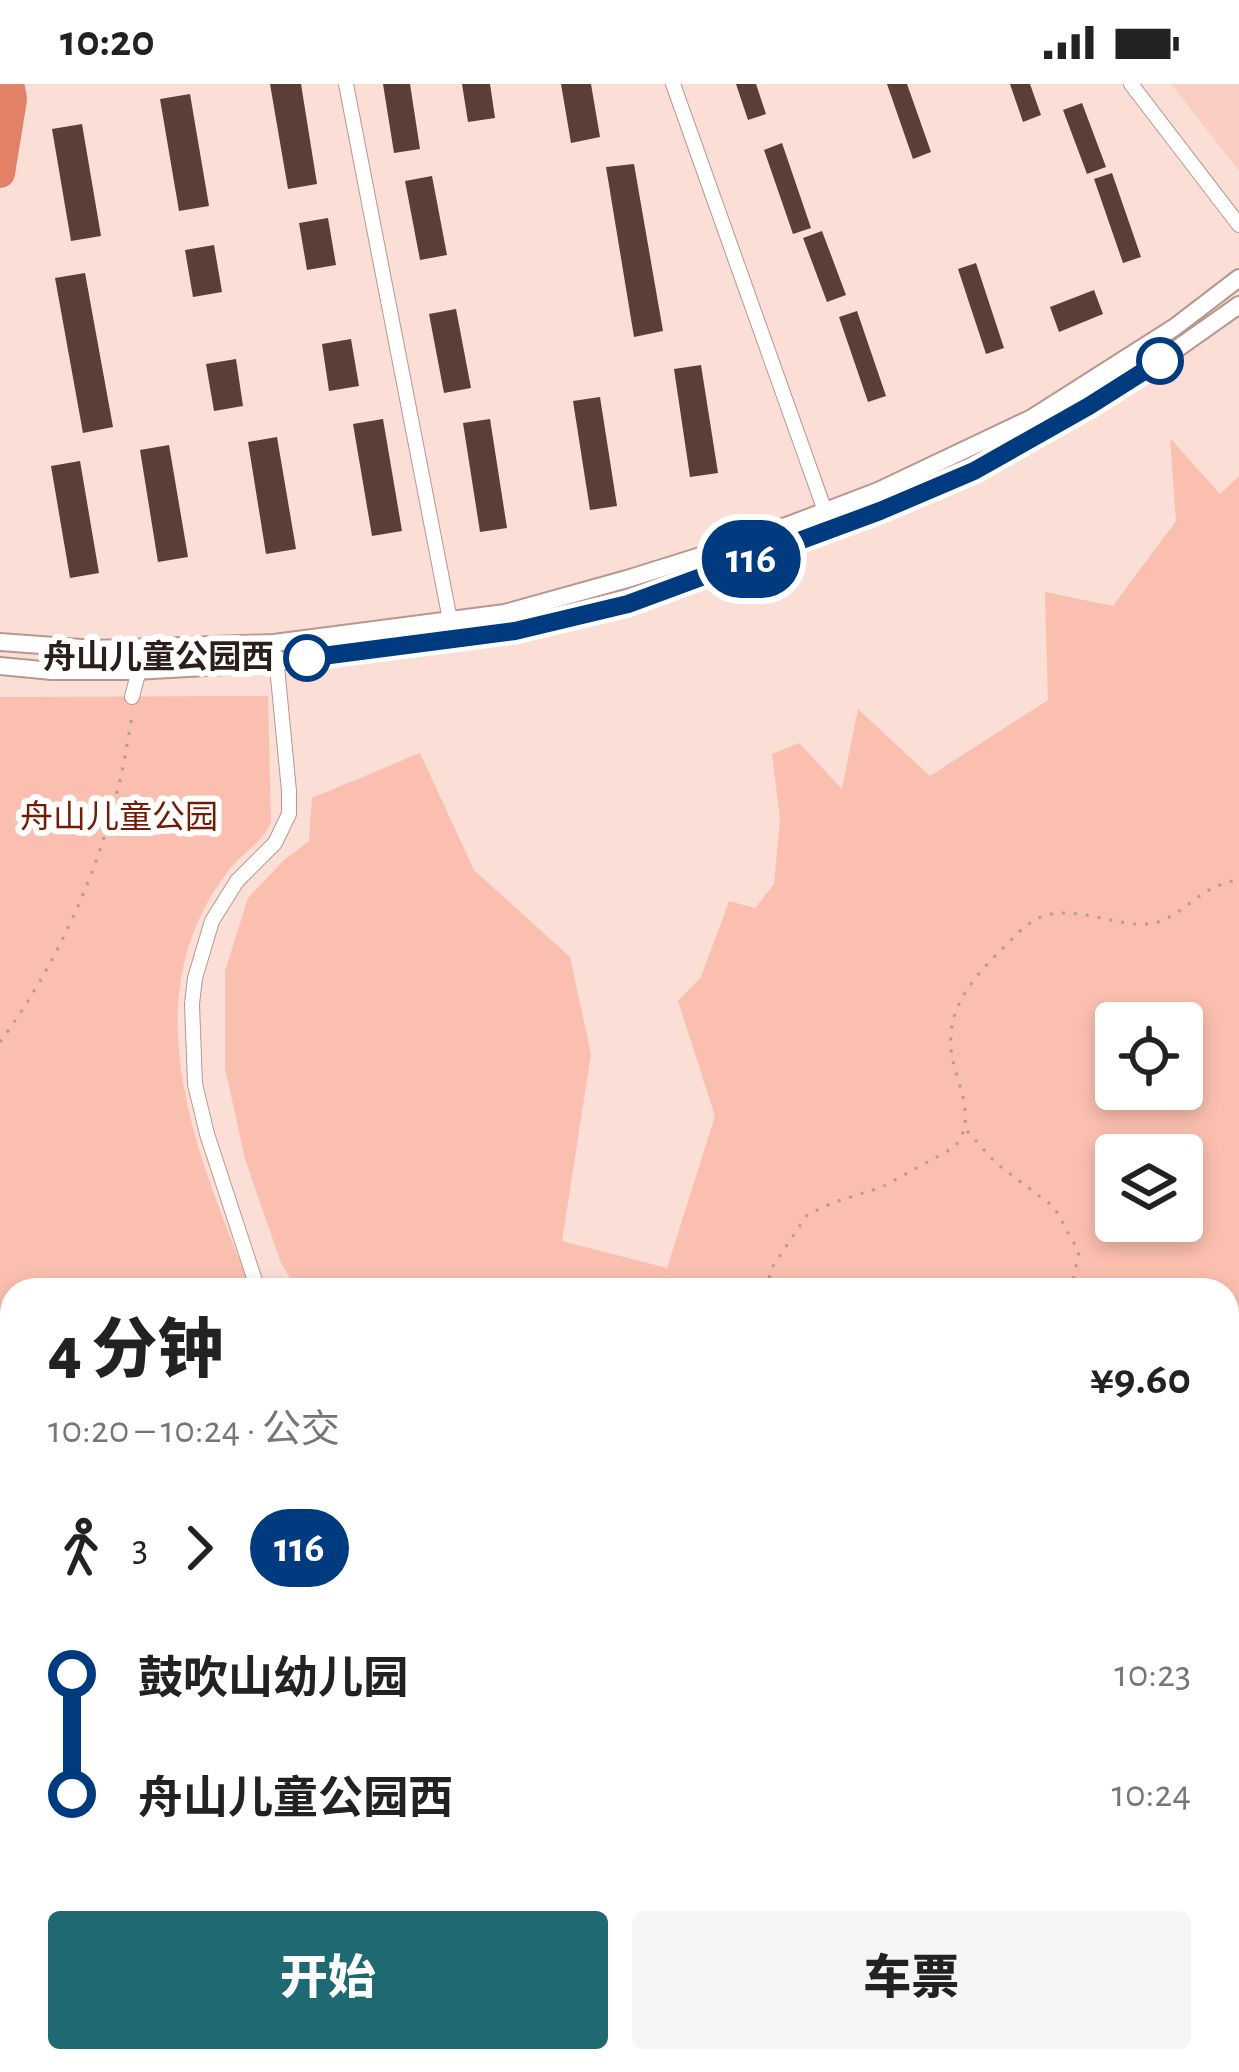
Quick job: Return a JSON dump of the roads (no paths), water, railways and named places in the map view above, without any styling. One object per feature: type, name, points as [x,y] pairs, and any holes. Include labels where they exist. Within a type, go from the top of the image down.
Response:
[{"type":"street","points":[[346,84],[450,620]]},
{"type":"street","points":[[673,84],[825,511]]},
{"type":"street","points":[[1130,84],[1239,225]]},
{"type":"street","points":[[8,643],[276,652],[506,613],[627,579],[740,544],[878,490],[1032,418],[1174,327],[1239,278]]},
{"type":"street","points":[[6,667],[139,670],[276,652],[515,631],[628,604],[974,471],[1127,384],[1239,305]]},
{"type":"street","points":[[254,1278],[195,1084],[192,1004],[212,921],[237,881],[275,843],[289,814],[276,652]]},
{"type":"street","points":[[132,697],[139,670]]},
{"type":"waterway","points":[[0,173],[12,99],[9,84]]},
{"type":"place","name":"舟山儿童公园西","points":[[307,658]]},
{"type":"park label","name":"舟山儿童公园","points":[[119,818]]}]
